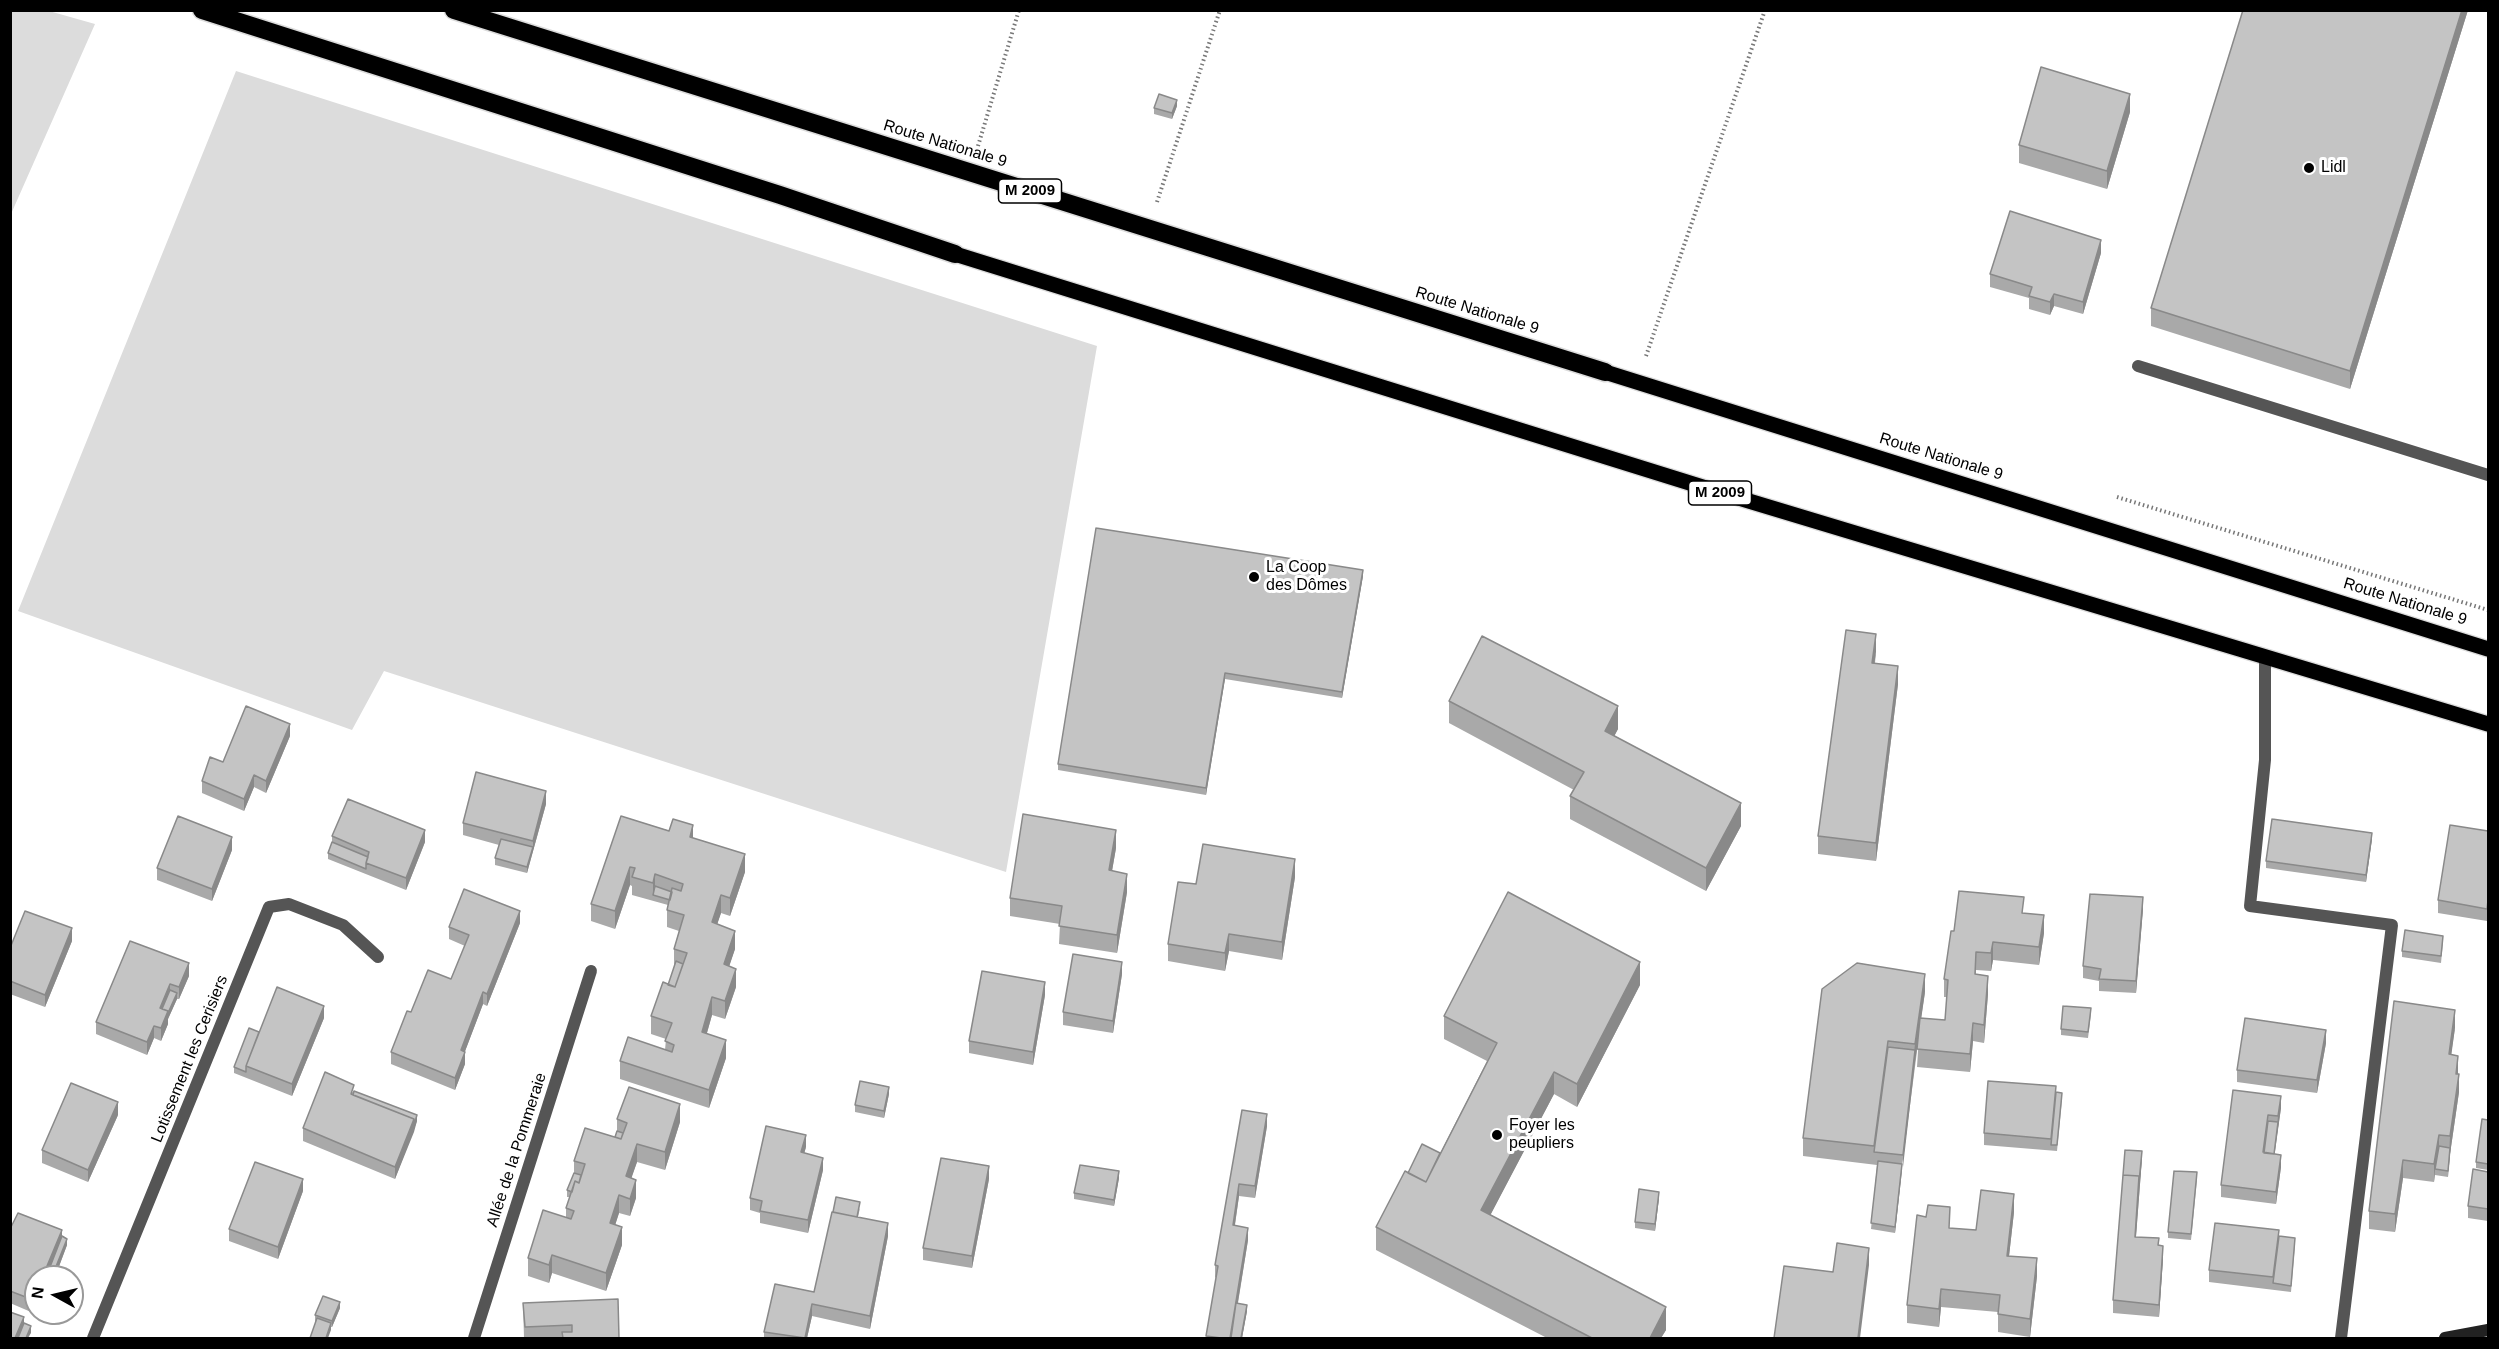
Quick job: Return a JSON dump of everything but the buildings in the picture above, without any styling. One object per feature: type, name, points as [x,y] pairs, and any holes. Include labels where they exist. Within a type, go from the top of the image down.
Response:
[{"type":"highway","name":"M 2009","points":[[202,10],[769,191],[955,254]]},
{"type":"highway","name":"Route Nationale 9","points":[[454,10],[1605,372]]},
{"type":"main road","name":"M 2009","points":[[955,254],[1709,489],[2488,724]]},
{"type":"main road","name":"Route Nationale 9","points":[[1605,372],[2488,649]]},
{"type":"street","points":[[2138,366],[2488,475]]},
{"type":"street","points":[[2265,658],[2265,760],[2250,906],[2392,925],[2341,1338]]},
{"type":"street","name":"Lotissement les Cerisiers","points":[[93,1338],[269,907],[289,904],[343,925],[378,957]]},
{"type":"street","name":"Allée de la Pommeraie","points":[[474,1338],[591,971]]},
{"type":"street","points":[[2445,1338],[2488,1330]]},
{"type":"path","points":[[970,172],[1019,10]]},
{"type":"path","points":[[1149,229],[1220,10]]},
{"type":"path","points":[[1637,382],[1765,10]]},
{"type":"path","points":[[2117,497],[2488,610]]},
{"type":"shaded area","points":[[11,10],[49,11],[95,24],[11,214]]},
{"type":"shaded area","points":[[236,71],[1097,346],[1006,872],[384,671],[352,730],[18,611]]},
{"type":"place","name":"Lidl","points":[[2309,168]]},
{"type":"place","name":"La Coop des Dômes","points":[[1254,577]]},
{"type":"place","name":"Foyer les peupliers","points":[[1497,1135]]}]
